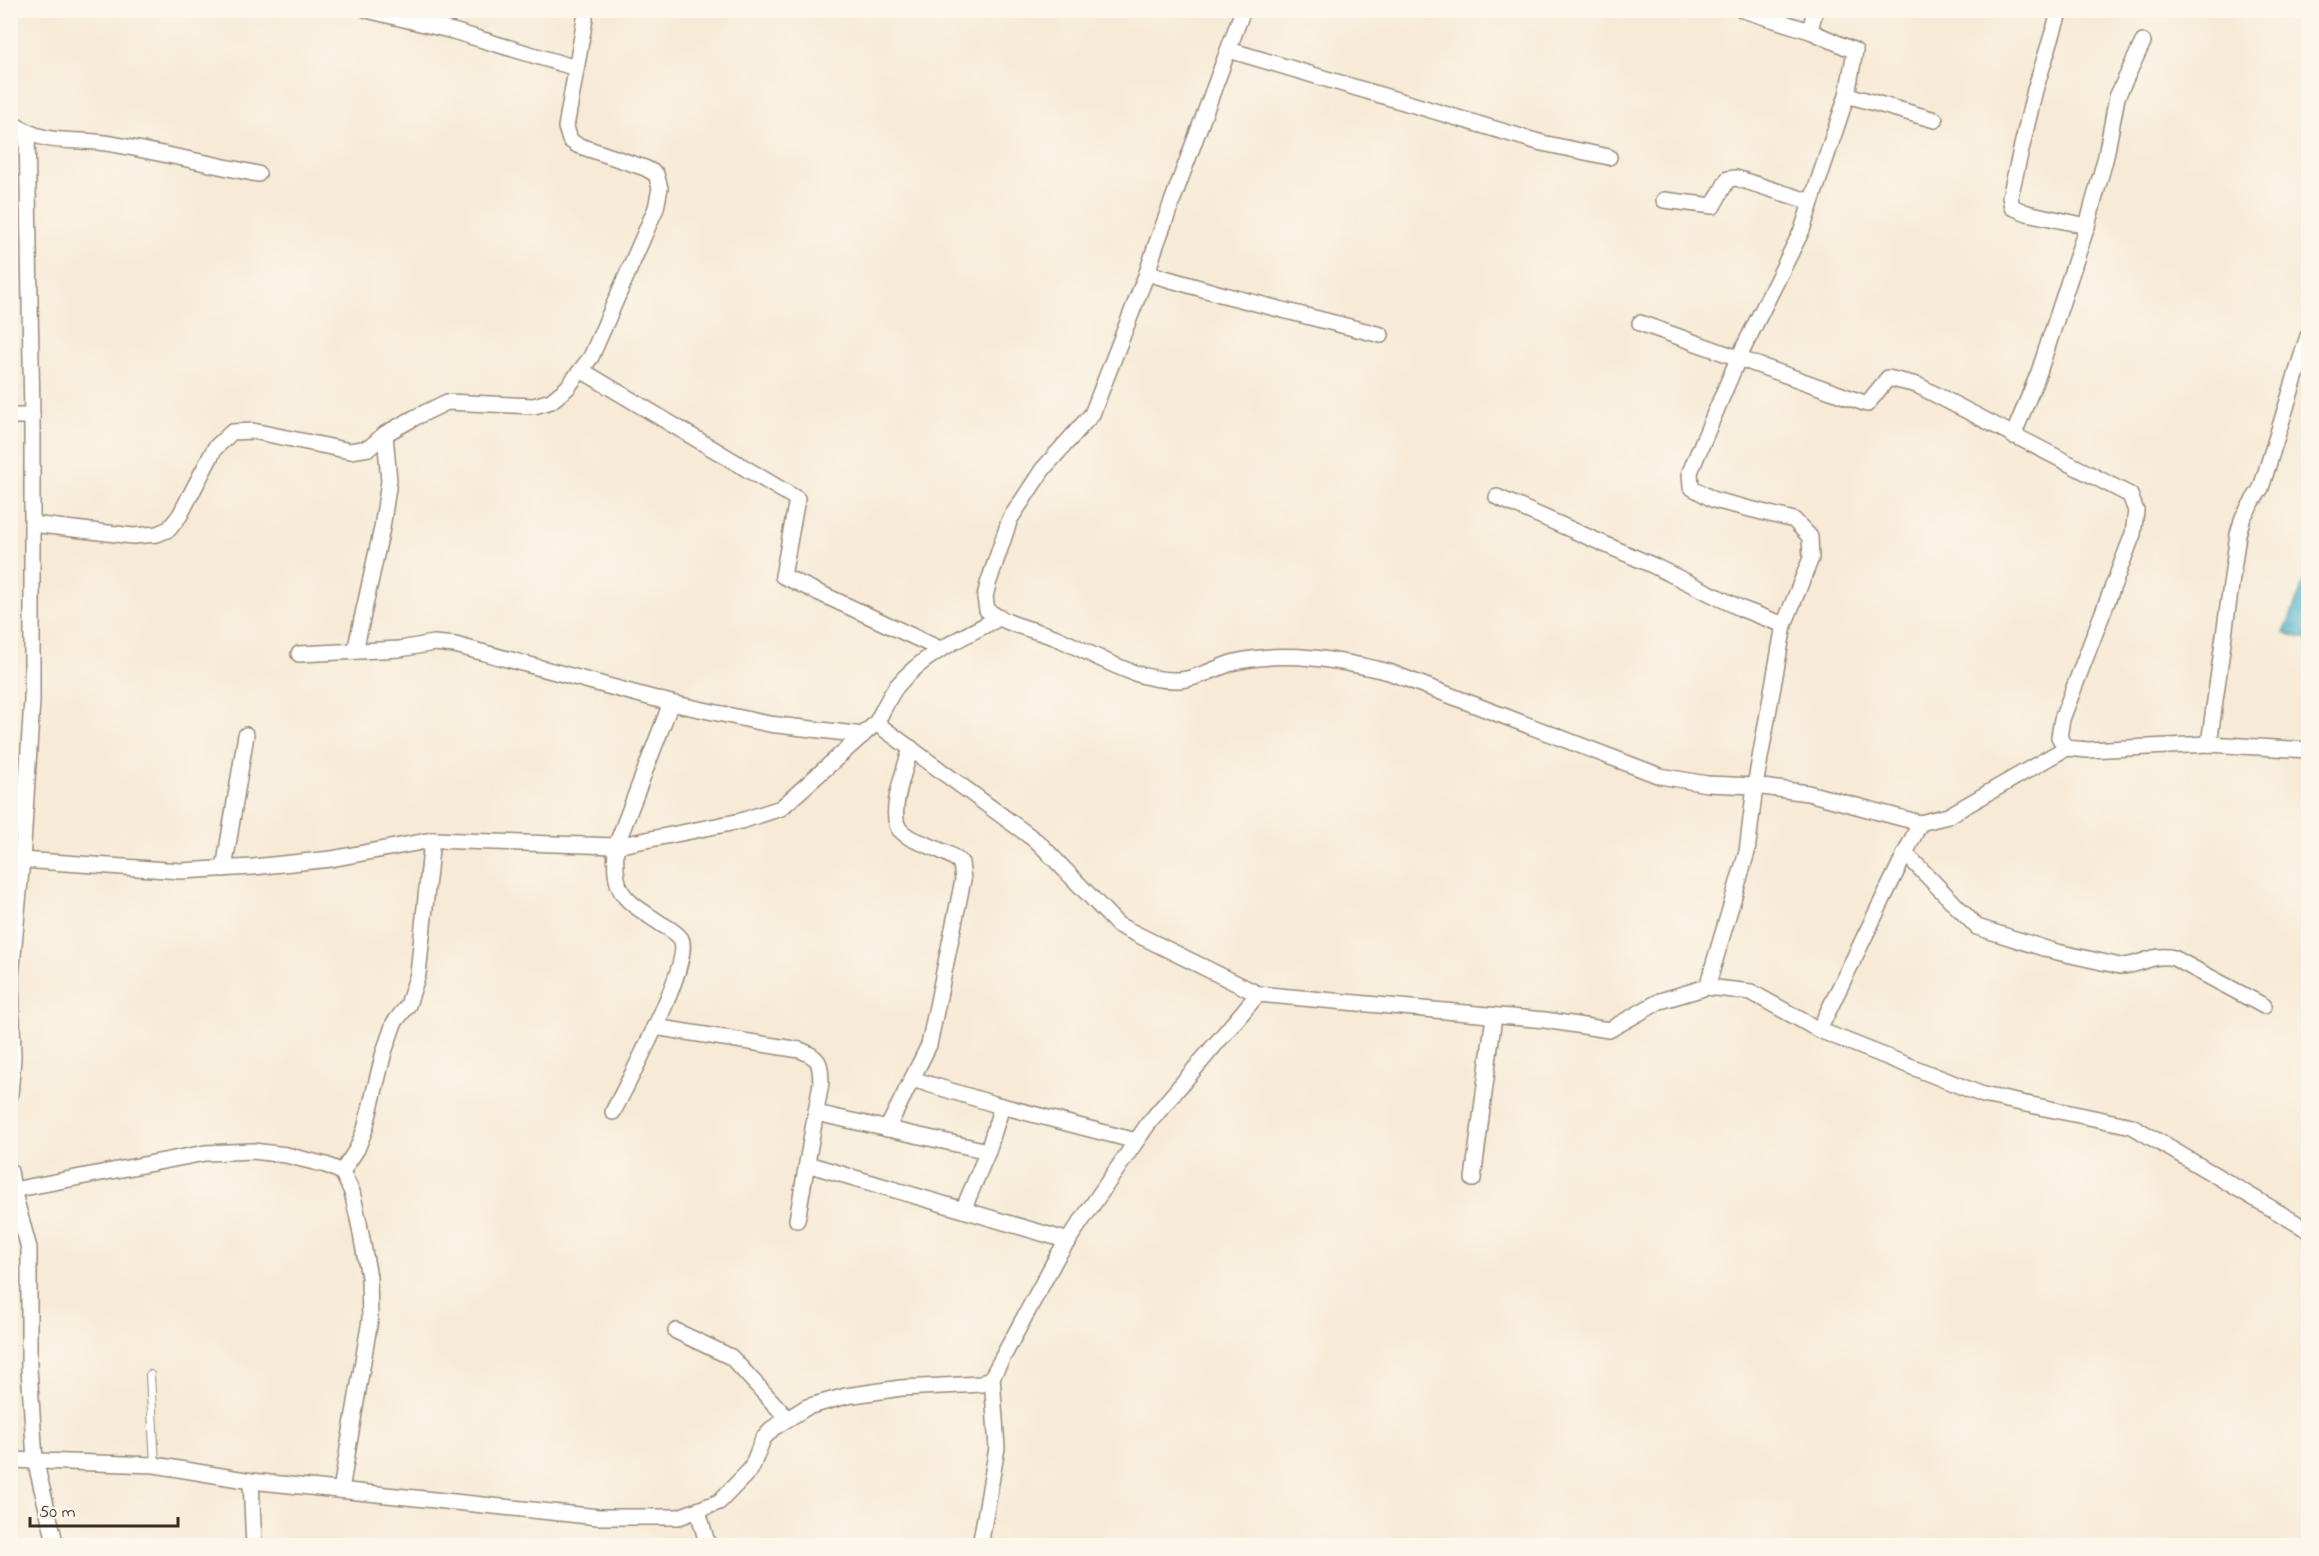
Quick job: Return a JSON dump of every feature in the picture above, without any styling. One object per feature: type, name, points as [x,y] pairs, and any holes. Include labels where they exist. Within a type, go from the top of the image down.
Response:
[{"type":"street","points":[[367,10],[453,31],[576,68]]},
{"type":"street","points":[[1242,10],[1147,273],[1092,414],[1043,469],[1010,519],[999,547],[985,597],[987,610],[999,618],[1056,638],[1097,659],[1165,680],[1182,680],[1236,662],[1265,657],[1311,657],[1346,661],[1389,672],[1660,776],[1707,784],[1755,786],[1808,793],[1920,823],[1948,816],[2066,748],[2088,750],[2209,744],[2308,750]]},
{"type":"street","points":[[1707,987],[1747,852],[1755,786],[1784,625],[1811,558],[1810,537],[1794,520],[1714,500],[1691,487],[1690,472],[1737,359],[1802,230],[1847,95],[1855,51],[1810,31],[1743,10]]},
{"type":"street","points":[[1810,31],[1815,10]]},
{"type":"street","points":[[2060,10],[2036,90],[2010,197],[2012,207],[2027,213],[2087,226]]},
{"type":"street","points":[[32,524],[133,536],[157,534],[170,529],[180,515],[214,448],[232,432],[254,431],[350,452],[369,448],[385,434],[447,402],[534,406],[551,401],[567,388],[591,357],[656,208],[660,188],[656,174],[645,168],[577,145],[570,140],[566,127],[585,19]]},
{"type":"street","points":[[2013,436],[2039,372],[2087,226],[2106,156],[2117,97],[2143,42]]},
{"type":"street","points":[[1229,50],[1542,143],[1609,157]]},
{"type":"street","points":[[1847,95],[1935,120]]},
{"type":"street","points":[[10,122],[42,139],[109,143],[258,174]]},
{"type":"street","points":[[10,1095],[13,1058],[11,976],[22,860],[32,701],[32,416],[27,133]]},
{"type":"street","points":[[1665,200],[1713,206],[1728,179],[1736,178],[1810,202]]},
{"type":"street","points":[[1147,273],[1381,335]]},
{"type":"street","points":[[1640,323],[1868,404],[1888,378],[1917,385],[2130,495],[2136,511],[2133,534],[2062,719],[2059,737],[2066,748]]},
{"type":"street","points":[[2209,744],[2238,534],[2243,517],[2253,503],[2264,479],[2308,336]]},
{"type":"street","points":[[581,370],[797,499],[783,576],[940,649]]},
{"type":"street","points":[[10,416],[32,416]]},
{"type":"street","points":[[355,651],[382,528],[389,481],[385,434]]},
{"type":"street","points":[[1497,497],[1652,565],[1742,609],[1784,625]]},
{"type":"street","points":[[22,860],[181,871],[224,869],[331,859],[432,840],[616,846],[741,821],[781,808],[876,723],[896,687],[914,669],[940,649],[999,618]]},
{"type":"street","points":[[298,654],[400,649],[434,643],[455,645],[671,703],[769,724],[863,735]]},
{"type":"street","points":[[613,1112],[674,985],[683,950],[681,939],[671,930],[625,899],[614,870],[616,846],[671,703]]},
{"type":"street","points":[[876,723],[1039,843],[1118,926],[1258,994],[1494,1016],[1609,1030],[1660,1001],[1707,987],[1751,992],[1819,1030],[1983,1095],[2132,1126],[2308,1230]]},
{"type":"street","points":[[224,869],[246,735]]},
{"type":"street","points":[[887,1129],[929,1045],[963,880],[961,863],[954,856],[913,839],[899,829],[896,820],[896,801],[911,748]]},
{"type":"street","points":[[1819,1030],[1920,823]]},
{"type":"street","points":[[342,1172],[366,1130],[384,1052],[394,1023],[408,1005],[414,992],[418,974],[432,840]]},
{"type":"street","points":[[1905,854],[1977,927],[2054,951],[2120,966],[2130,966],[2161,955],[2174,958],[2264,1006]]},
{"type":"street","points":[[10,1460],[154,1465],[251,1481],[598,1517],[679,1517],[698,1511],[719,1502],[751,1468],[763,1439],[773,1428],[807,1407],[846,1396],[901,1388],[982,1384],[992,1377],[1021,1322],[1069,1241],[1136,1141],[1258,994]]},
{"type":"street","points":[[1473,1179],[1494,1016]]},
{"type":"street","points":[[654,1027],[800,1050],[814,1055],[820,1064],[821,1083],[797,1220]]},
{"type":"street","points":[[912,1079],[1002,1106],[1136,1141]]},
{"type":"street","points":[[963,1210],[988,1151],[1002,1106]]},
{"type":"street","points":[[816,1113],[988,1151]]},
{"type":"street","points":[[13,1190],[205,1153],[253,1151],[286,1155],[326,1165],[342,1172],[352,1192],[359,1223],[369,1277],[370,1320],[341,1490]]},
{"type":"street","points":[[807,1164],[1069,1241]]},
{"type":"street","points":[[10,1171],[29,1248],[29,1368],[35,1460],[56,1545]]},
{"type":"street","points":[[676,1331],[731,1357],[788,1419]]},
{"type":"street","points":[[980,1545],[997,1448],[992,1377]]},
{"type":"street","points":[[251,1481],[254,1545]]},
{"type":"street","points":[[698,1511],[708,1545]]},
{"type":"lane","points":[[150,1375],[154,1465]]},
{"type":"water","points":[[2308,572],[2308,640],[2284,633]]}]
